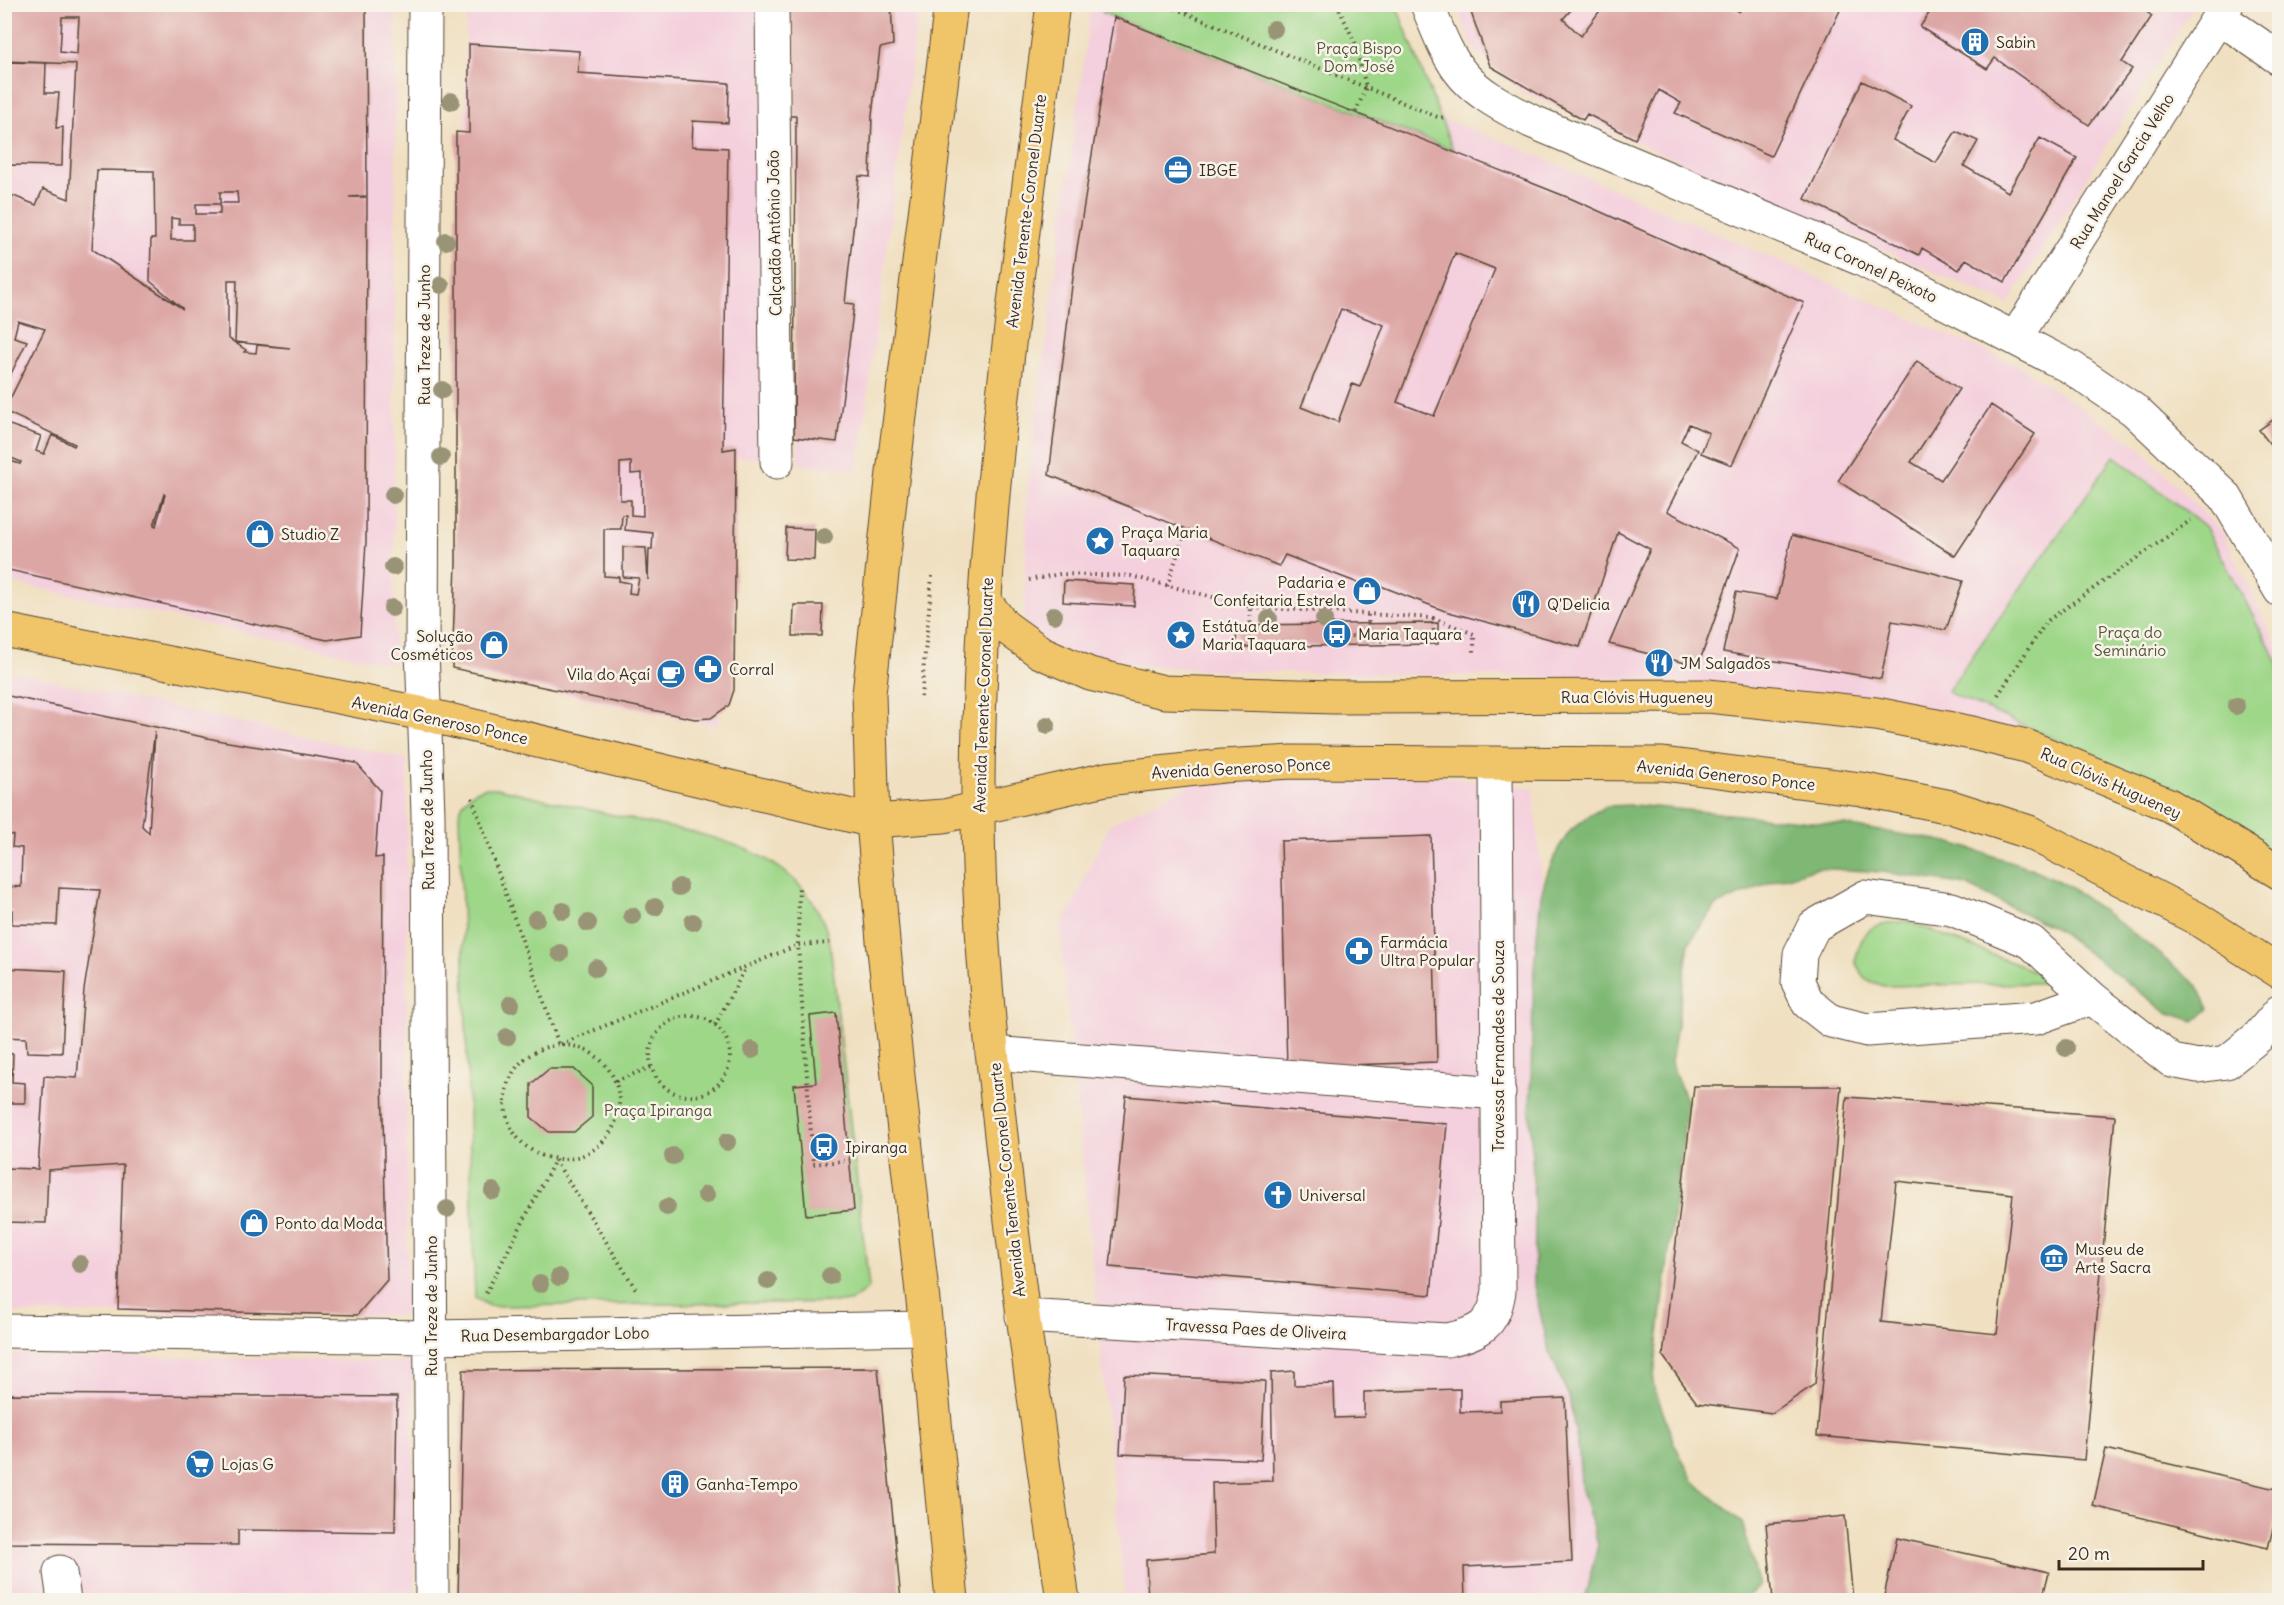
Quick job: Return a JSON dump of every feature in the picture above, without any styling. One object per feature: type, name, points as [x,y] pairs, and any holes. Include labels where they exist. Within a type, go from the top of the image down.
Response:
[{"type":"main road","points":[[951,4],[892,481],[869,694],[873,821],[883,941],[926,1328],[952,1600]]},
{"type":"main road","name":"Avenida Tenente-Coronel Duarte","points":[[1053,4],[999,415],[980,671],[978,809],[982,935],[992,1053],[1022,1316],[1063,1600]]},
{"type":"main road","name":"Rua Clóvis Hugueney","points":[[986,603],[1004,626],[1040,652],[1090,674],[1164,692],[1335,697],[1708,696],[1876,714],[1972,733],[2026,746],[2169,805],[2280,873]]},
{"type":"main road","name":"Avenida Generoso Ponce","points":[[4,630],[424,714],[873,821],[913,820],[978,809],[1060,788],[1161,771],[1280,762],[1663,764],[1861,789],[1951,807],[2029,832],[2196,918],[2280,972]]},
{"type":"street","name":"Rua Treze de Junho","points":[[425,4],[424,714],[428,825],[432,1600]]},
{"type":"street","name":"Calçadão Antônio João","points":[[772,4],[777,462]]},
{"type":"street","name":"Rua Coronel Peixoto","points":[[1427,4],[1446,53],[1463,78],[1490,100],[1531,121],[1861,259],[2016,337],[2072,368],[2134,410],[2225,496],[2280,590]]},
{"type":"street","points":[[2223,10],[2280,59]]},
{"type":"street","name":"Rua Manoel Garcia Velho","points":[[2016,337],[2223,10]]},
{"type":"street","name":"Travessa Fernandes de Souza","points":[[1486,1325],[1496,1311],[1499,1291],[1496,764]]},
{"type":"street","points":[[2092,998],[2036,1017],[1867,1030],[1831,1021],[1808,1004],[1798,982],[1800,954],[1814,926],[1865,897],[1952,909],[2031,942],[2092,998],[2172,1061],[2198,1066],[2227,1062],[2258,1037],[2280,1011]]},
{"type":"street","points":[[992,1053],[1499,1093]]},
{"type":"street","name":"Travessa Paes de Oliveira","points":[[1022,1316],[1447,1340],[1470,1335],[1486,1325]]},
{"type":"street","name":"Rua Desembargador Lobo","points":[[4,1331],[431,1337],[926,1328]]},
{"type":"path","points":[[1164,4],[1440,118],[1490,100]]},
{"type":"path","points":[[1337,4],[1355,43],[1366,87],[1356,112]]},
{"type":"path","points":[[1972,733],[2047,621],[2225,496]]},
{"type":"path","points":[[1167,586],[1186,529]]},
{"type":"path","points":[[1023,581],[1060,574],[1131,576],[1251,607],[1434,618],[1474,634],[1473,696]]},
{"type":"path","points":[[921,697],[932,576]]},
{"type":"path","points":[[1251,607],[1251,635]]},
{"type":"path","points":[[1368,615],[1369,639]]},
{"type":"path","points":[[1434,618],[1434,640]]},
{"type":"path","points":[[1351,636],[1384,641]]},
{"type":"path","points":[[470,794],[559,1045]]},
{"type":"path","points":[[799,885],[798,945],[813,1164],[844,1161]]},
{"type":"path","points":[[559,1045],[798,945],[830,943]]},
{"type":"path","points":[[715,1024],[747,966]]},
{"type":"path","points":[[690,1016],[704,1018],[715,1024],[724,1035],[730,1061],[719,1084],[708,1092],[696,1095],[671,1092],[661,1084],[651,1067],[650,1048],[655,1036],[664,1025],[676,1018],[690,1016]]},
{"type":"path","points":[[559,1045],[577,1046],[593,1054],[607,1066],[616,1081],[620,1099],[617,1118],[608,1136],[594,1150],[576,1158],[555,1160],[536,1155],[520,1143],[508,1126],[504,1108],[506,1087],[513,1071],[525,1058],[541,1048],[559,1045]]},
{"type":"path","points":[[616,1081],[651,1067]]},
{"type":"path","points":[[555,1160],[638,1293]]},
{"type":"path","points":[[482,1302],[555,1160]]},
{"type":"shaded area","points":[[5,5],[396,5],[394,665],[5,581]]},
{"type":"shaded area","points":[[466,5],[763,5],[764,460],[736,457],[734,690],[729,705],[719,714],[717,726],[464,673]]},
{"type":"shaded area","points":[[791,5],[919,5],[858,470],[798,464]]},
{"type":"shaded area","points":[[1091,5],[1140,5],[1520,148],[2017,365],[2139,447],[2223,533],[2279,651],[2279,856],[2269,847],[2087,752],[1952,716],[1647,679],[1224,671],[1101,662],[1046,646],[1024,622],[1027,488]]},
{"type":"shaded area","points":[[1456,5],[2195,5],[2008,304],[1521,92],[1473,47]]},
{"type":"shaded area","points":[[5,670],[407,759],[407,1315],[5,1313]]},
{"type":"shaded area","points":[[1400,772],[1533,788],[1614,1600],[1125,1600],[1060,931],[1110,824],[1191,784]]},
{"type":"shaded area","points":[[5,1354],[412,1362],[415,1600],[5,1600]]},
{"type":"green space","name":"Praça Bispo Dom José","points":[[1104,4],[1396,5],[1453,150],[1103,13]]},
{"type":"green space","name":"Praça do Seminário","points":[[2114,456],[2205,526],[2279,664],[2279,863],[2123,769],[1947,692]]},
{"type":"green space","name":"Praça Ipiranga","points":[[484,788],[497,788],[731,843],[781,869],[806,892],[823,921],[830,943],[869,1288],[850,1302],[489,1306],[475,1298],[459,814],[468,797]]},
{"type":"green space","points":[[1633,805],[1844,825],[1948,842],[2031,868],[2068,886],[2132,932],[2198,986],[2209,1009],[2194,1021],[2166,1012],[2058,930],[1966,885],[1883,872],[1816,868],[1771,882],[1715,906],[1689,943],[1671,1063],[1687,1103],[1653,1384],[1674,1443],[1693,1481],[1742,1522],[1759,1586],[1743,1600],[1584,1600],[1598,1545],[1581,1486],[1579,1452],[1569,1397],[1549,1351],[1534,1286],[1535,1223],[1530,1114],[1534,967],[1541,895],[1559,847],[1571,830],[1590,815],[1607,806]]},
{"type":"green space","points":[[1907,921],[2044,975],[2044,983],[1884,986],[1866,980],[1855,962],[1861,941],[1871,929],[1877,926]]},
{"type":"building","points":[[4,4],[366,4],[367,196],[349,197],[367,197],[366,542],[360,635],[327,640],[4,569],[4,459],[20,464],[21,462],[4,455],[4,423],[41,436],[36,451],[44,454],[52,435],[74,446],[75,444],[4,411],[45,329],[18,321],[14,337],[27,341],[4,388],[4,192],[36,205],[43,189],[69,199],[76,64],[4,61]],"holes":[[[62,17],[79,17],[77,54],[60,52]],[[97,170],[154,171],[155,239],[151,239],[150,281],[183,309],[92,249]],[[220,192],[237,192],[238,203],[220,203]],[[196,204],[220,204],[220,214],[196,214]],[[171,218],[179,219],[179,224],[193,224],[193,240],[171,240]],[[228,280],[237,280],[235,342],[290,348],[257,345],[256,353],[244,352],[246,350],[228,338]],[[164,494],[165,495],[156,526],[154,525]]]},
{"type":"building","points":[[786,4],[891,4],[893,45],[880,48],[872,116],[870,177],[859,176],[845,303],[854,304],[837,442],[794,437],[796,116],[787,116]]},
{"type":"building","points":[[1468,4],[1576,4],[1563,19],[1581,36],[1605,4],[1728,4],[1739,12],[1744,4],[1843,4],[1771,156],[1675,113],[1681,103],[1659,90],[1635,139],[1587,114],[1583,120],[1490,66]]},
{"type":"building","points":[[1935,4],[2135,4],[2152,16],[2122,62],[2132,69],[2089,125],[1995,58],[1987,69],[1920,27]]},
{"type":"building","points":[[1114,17],[1572,199],[1804,303],[1732,465],[1701,453],[1709,433],[1689,424],[1681,441],[1698,450],[1667,511],[1740,548],[1698,666],[1609,644],[1650,549],[1618,532],[1580,647],[1445,611],[1368,581],[1366,586],[1285,555],[1279,566],[1049,475],[1075,261]],"holes":[[[1455,253],[1495,269],[1434,416],[1397,402]],[[1341,309],[1384,325],[1360,387],[1352,384],[1338,422],[1301,407]]]},
{"type":"building","points":[[469,44],[579,51],[578,73],[729,83],[728,123],[693,121],[692,146],[728,148],[723,450],[736,448],[734,690],[729,705],[711,718],[695,719],[452,668],[456,564],[456,132],[469,133]],"holes":[[[631,462],[631,474],[642,473],[643,516],[631,515],[631,500],[620,500],[620,463]],[[622,515],[626,515],[625,530],[653,533],[652,549],[649,549],[648,580],[646,548],[623,547],[623,577],[639,578],[636,594],[629,593],[630,583],[619,581],[619,577],[604,576],[604,529],[621,529]]]},
{"type":"building","points":[[4,62],[46,63],[45,93],[59,93],[56,128],[63,127],[62,166],[10,165],[10,180],[4,180]]},
{"type":"building","points":[[1862,81],[1911,106],[1893,140],[1936,163],[1956,131],[1978,141],[1964,166],[2008,192],[2040,138],[2077,158],[2005,282],[1966,259],[1959,270],[1922,248],[1919,255],[1805,199]]},
{"type":"building","points":[[1917,361],[1959,389],[1911,462],[1941,480],[1991,405],[2035,434],[1955,556],[1838,481]]},
{"type":"building","points":[[2280,415],[2280,457],[2259,430]]},
{"type":"building","points":[[786,528],[815,529],[814,560],[785,559]]},
{"type":"building","points":[[1792,535],[1963,581],[1946,630],[1892,621],[1881,679],[1723,652],[1736,592],[1777,599]]},
{"type":"building","points":[[1064,581],[1135,585],[1134,606],[1063,602]]},
{"type":"building","points":[[794,605],[823,605],[822,636],[793,636]]},
{"type":"building","name":"Maria Taquara","points":[[1438,623],[1438,644],[1236,647],[1237,625]]},
{"type":"building","points":[[4,695],[222,741],[356,763],[380,790],[375,858],[383,857],[382,1077],[387,1280],[357,1315],[118,1309],[123,1165],[48,1170],[46,1223],[4,1222],[4,1168],[38,1169],[44,1076],[77,1078],[84,990],[100,890],[59,888],[57,925],[12,924],[12,910],[4,910],[4,886],[21,887],[22,848],[12,847],[13,835],[4,834]],"holes":[[[155,731],[149,833],[142,826]]]},
{"type":"building","name":"Farmácia Ultra Popular","points":[[1431,836],[1437,1062],[1287,1067],[1281,841]]},
{"type":"building","points":[[4,968],[66,971],[62,1053],[27,1052],[26,1038],[4,1037]]},
{"type":"building","name":"Ipiranga","points":[[836,1013],[854,1210],[806,1215],[794,1085],[816,1083],[810,1016]]},
{"type":"building","points":[[4,1053],[13,1054],[12,1082],[25,1083],[25,1103],[7,1103],[7,1139]]},
{"type":"building","points":[[549,1069],[574,1069],[592,1085],[592,1117],[574,1132],[549,1132],[531,1117],[531,1084]]},
{"type":"building","points":[[1694,1086],[1841,1086],[1815,1384],[1772,1413],[1697,1403],[1663,1356]]},
{"type":"building","name":"Universal","points":[[1126,1096],[1447,1124],[1431,1295],[1110,1267]]},
{"type":"building","name":"Museu de Arte Sacra","points":[[1847,1097],[2115,1116],[2084,1460],[1817,1436]],"holes":[[[1896,1181],[2013,1194],[1997,1334],[1881,1322]]]},
{"type":"building","name":"Ganha-Tempo","points":[[878,1368],[901,1600],[458,1598],[463,1370]]},
{"type":"building","points":[[1294,1371],[1294,1385],[1334,1384],[1335,1418],[1364,1417],[1364,1392],[1460,1389],[1460,1412],[1500,1411],[1500,1401],[1565,1398],[1572,1562],[1464,1567],[1465,1600],[1148,1600],[1146,1560],[1214,1554],[1212,1483],[1273,1481],[1271,1373]]},
{"type":"building","points":[[1124,1375],[1265,1381],[1261,1460],[1120,1454]]},
{"type":"building","name":"Lojas G","points":[[4,1394],[397,1397],[395,1532],[238,1530],[238,1545],[4,1543]]},
{"type":"building","points":[[2106,1449],[2280,1490],[2280,1501],[2268,1548],[2093,1506]]},
{"type":"building","points":[[1845,1516],[1853,1600],[1773,1600],[1766,1524]]},
{"type":"building","points":[[1897,1538],[2049,1572],[2042,1600],[1883,1600]]},
{"type":"place","name":"Sabin","points":[[1975,42]]},
{"type":"place","name":"IBGE","points":[[1178,170]]},
{"type":"place","name":"Studio Z","points":[[260,534]]},
{"type":"place","name":"Praça Maria Taquara","points":[[1100,541]]},
{"type":"place","name":"Padaria e Confeitaria Estrela","points":[[1367,591]]},
{"type":"place","name":"Q'Delicia","points":[[1526,604]]},
{"type":"place","name":"Maria Taquara","points":[[1337,634]]},
{"type":"place","name":"Estátua de Maria Taquara","points":[[1181,635]]},
{"type":"place","name":"Solução Cosméticos","points":[[494,645]]},
{"type":"place","name":"JM Salgados","points":[[1659,663]]},
{"type":"place","name":"Corral","points":[[708,669]]},
{"type":"place","name":"Vila do Açaí","points":[[671,674]]},
{"type":"place","name":"Farmácia Ultra Popular","points":[[1359,951]]},
{"type":"place","name":"Ipiranga","points":[[824,1147]]},
{"type":"place","name":"Universal","points":[[1278,1195]]},
{"type":"place","name":"Ponto da Moda","points":[[254,1223]]},
{"type":"place","name":"Museu de Arte Sacra","points":[[2054,1258]]},
{"type":"place","name":"Lojas G","points":[[200,1464]]},
{"type":"place","name":"Ganha-Tempo","points":[[675,1484]]}]
